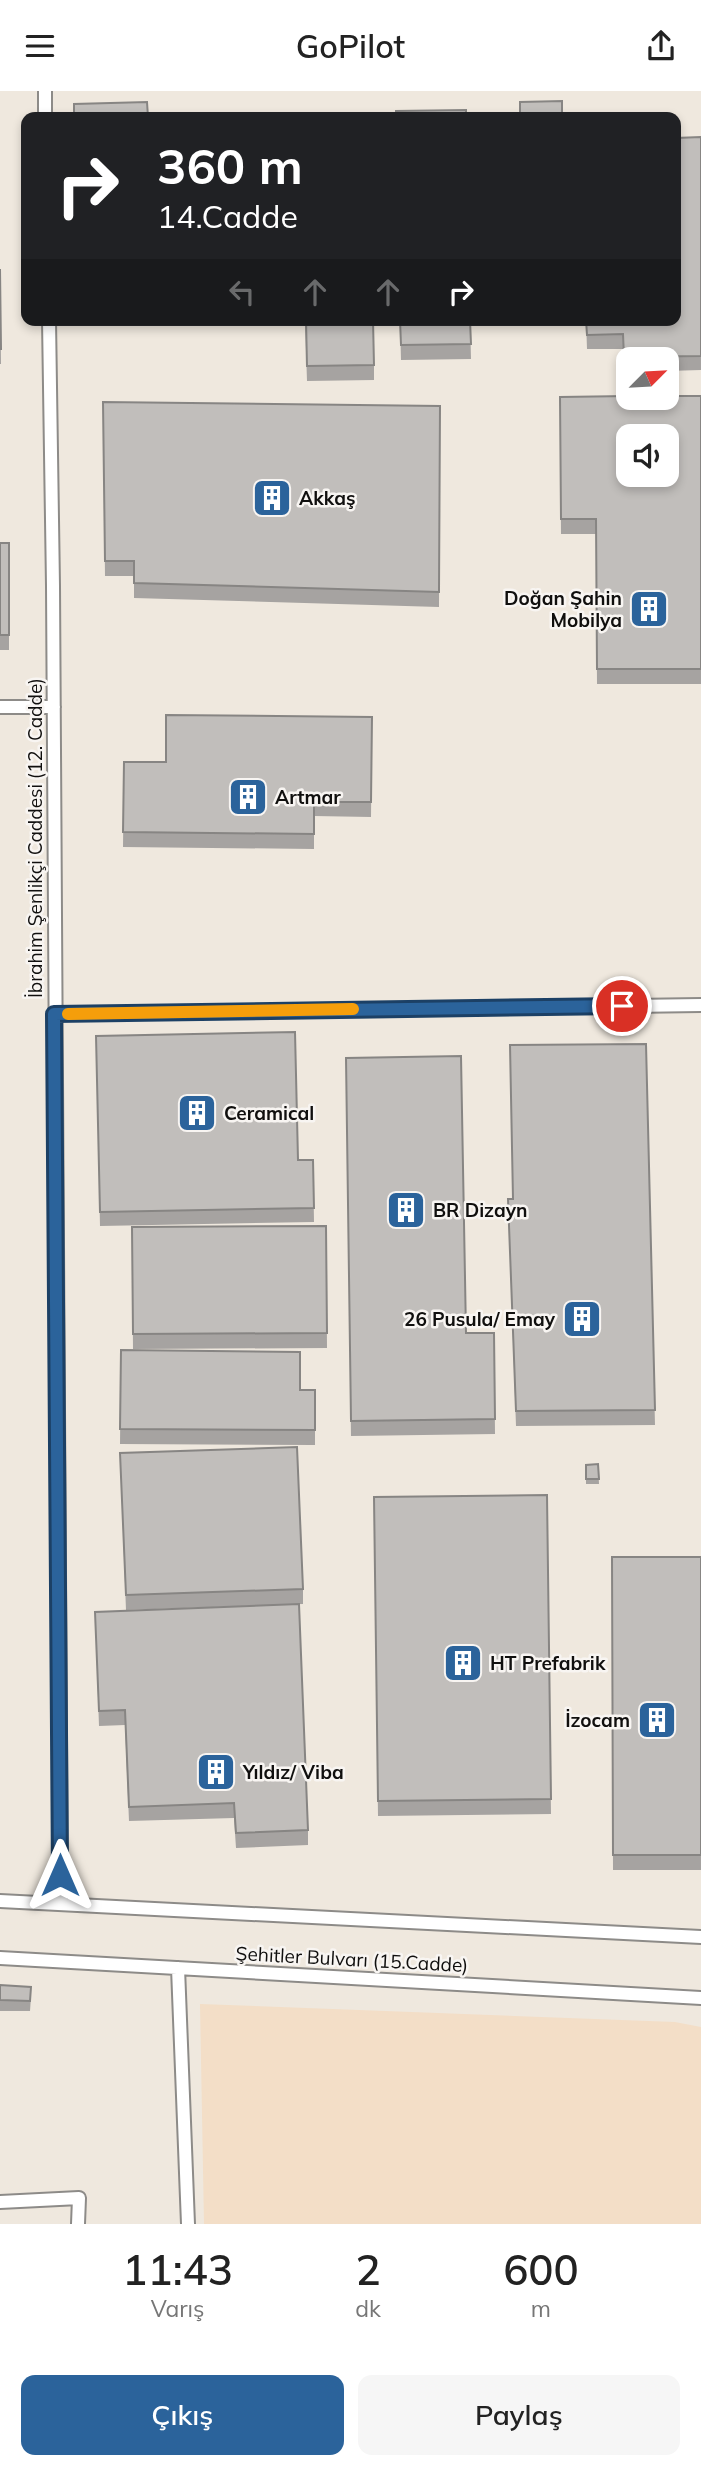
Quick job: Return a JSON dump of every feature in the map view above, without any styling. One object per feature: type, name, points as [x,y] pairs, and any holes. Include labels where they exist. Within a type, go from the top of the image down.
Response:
[{"type":"street","points":[[45,91],[45,112]]},
{"type":"street","name":"İbrahim Şenlikçi Caddesi (12. Cadde)","points":[[49,326],[61,1902]]},
{"type":"street","points":[[0,707],[54,707]]},
{"type":"street","points":[[54,1014],[701,1005]]},
{"type":"street","points":[[0,1901],[61,1902],[701,1937]]},
{"type":"street","name":"Şehitler Bulvarı (15.Cadde)","points":[[0,1958],[701,1998]]},
{"type":"street","points":[[178,1968],[188,2224]]},
{"type":"street","points":[[0,2202],[79,2198],[78,2224]]},
{"type":"shaded area","points":[[0,91],[701,91],[701,2224],[0,2224]]},
{"type":"shaded area","points":[[200,2004],[675,2022],[701,2027],[701,2224],[204,2224]]},
{"type":"building","points":[[562,101],[562,112],[520,112],[520,102]]},
{"type":"building","points":[[147,102],[148,112],[74,112],[74,104]]},
{"type":"building","points":[[466,110],[466,112],[396,112]]},
{"type":"building","points":[[701,137],[701,356],[679,356],[679,347],[624,347],[623,334],[587,335],[586,326],[681,326],[681,138]]},
{"type":"building","points":[[0,269],[1,349],[0,349]]},
{"type":"building","points":[[306,326],[373,326],[374,365],[307,366]]},
{"type":"building","points":[[400,326],[470,326],[471,344],[401,345]]},
{"type":"building","name":"Doğan Şahin Mobilya","points":[[679,396],[701,396],[701,669],[597,669],[596,519],[561,519],[560,397],[616,397],[616,410],[679,410]]},
{"type":"building","name":"Akkaş","points":[[103,402],[440,406],[439,592],[134,583],[134,561],[105,561]]},
{"type":"building","points":[[0,543],[9,543],[9,635],[0,635]]},
{"type":"building","name":"Artmar","points":[[166,715],[372,717],[371,802],[314,802],[314,834],[123,832],[124,762],[166,762]]},
{"type":"building","name":"Ceramical","points":[[295,1032],[298,1160],[313,1160],[314,1208],[100,1212],[96,1036]]},
{"type":"building","name":"26 Pusula/ Emay","points":[[646,1044],[655,1410],[516,1411],[508,1199],[513,1199],[510,1045]]},
{"type":"building","name":"BR Dizayn","points":[[461,1056],[466,1333],[494,1333],[495,1419],[351,1421],[346,1058]]},
{"type":"building","points":[[326,1226],[327,1333],[133,1334],[132,1227]]},
{"type":"building","points":[[121,1350],[300,1352],[300,1390],[315,1390],[315,1430],[120,1429]]},
{"type":"building","points":[[297,1447],[303,1589],[126,1595],[120,1453]]},
{"type":"building","points":[[598,1464],[599,1479],[586,1479],[586,1465]]},
{"type":"building","name":"HT Prefabrik","points":[[547,1495],[551,1799],[378,1801],[374,1497]]},
{"type":"building","name":"İzocam","points":[[612,1557],[701,1557],[701,1855],[613,1855]]},
{"type":"building","name":"Yıldız/ Viba","points":[[299,1604],[308,1830],[236,1833],[234,1803],[129,1807],[125,1710],[99,1711],[95,1612]]},
{"type":"building","points":[[0,1985],[31,1987],[30,2001],[0,2000]]},
{"type":"slow traffic","points":[[68,1014],[353,1009]]},
{"type":"place","name":"Akkaş","points":[[272,498]]},
{"type":"place","name":"Doğan Şahin Mobilya","points":[[649,609]]},
{"type":"place","name":"Artmar","points":[[248,797]]},
{"type":"place","name":"Ceramical","points":[[197,1113]]},
{"type":"place","name":"BR Dizayn","points":[[406,1210]]},
{"type":"place","name":"26 Pusula/ Emay","points":[[582,1319]]},
{"type":"place","name":"HT Prefabrik","points":[[463,1663]]},
{"type":"place","name":"İzocam","points":[[657,1720]]},
{"type":"place","name":"Yıldız/ Viba","points":[[216,1772]]},
{"type":"route","points":[[60,1875],[54,1014],[622,1006]]}]
